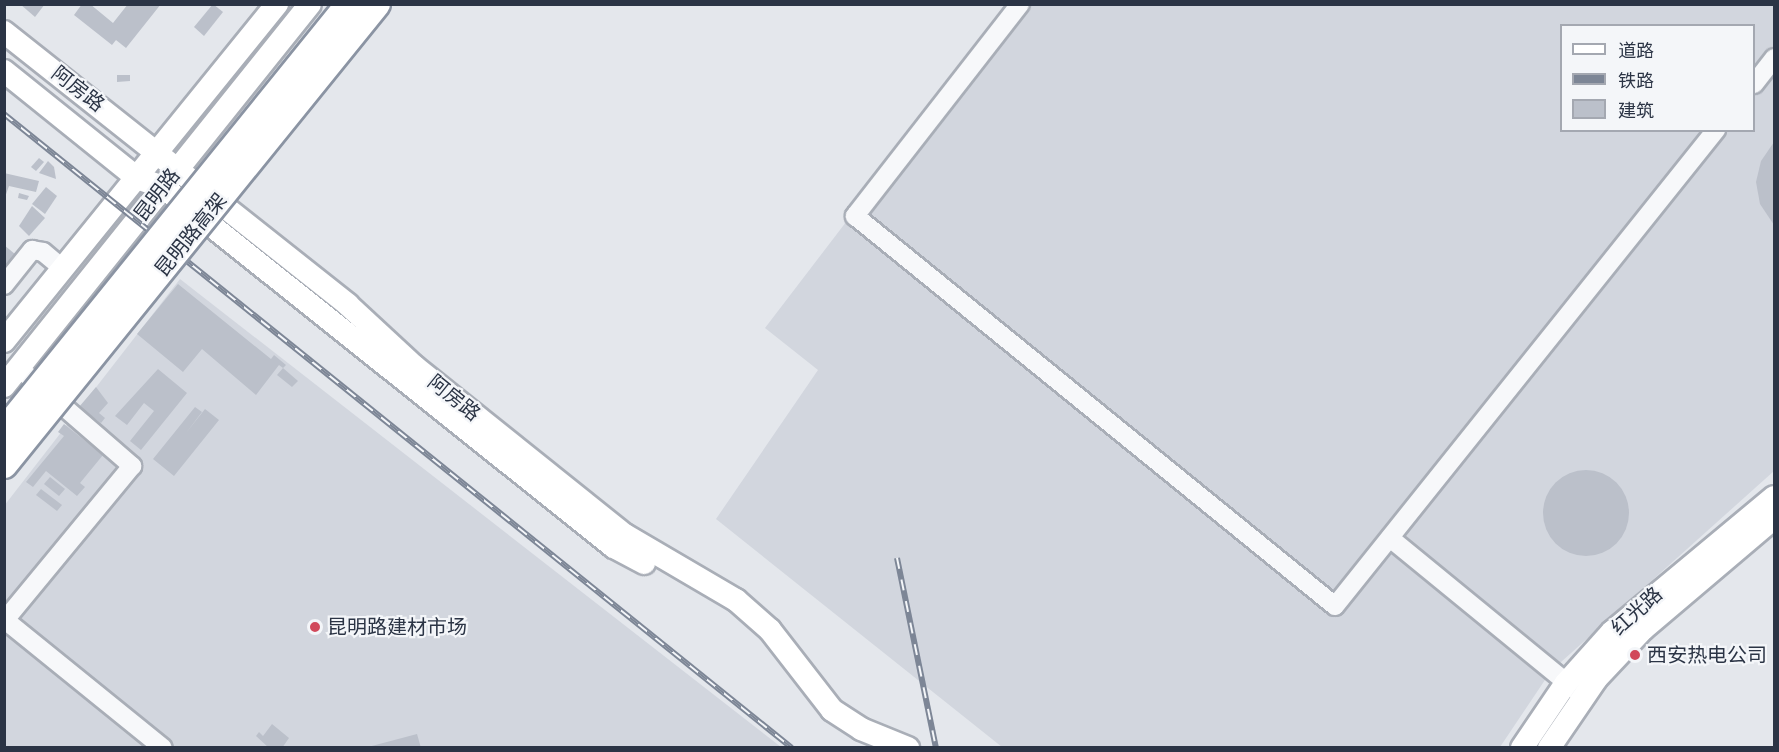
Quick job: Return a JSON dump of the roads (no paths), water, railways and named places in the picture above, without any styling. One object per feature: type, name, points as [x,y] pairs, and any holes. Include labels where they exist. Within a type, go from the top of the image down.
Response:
[{"type":"highway","name":"昆明路高架","points":[[4,431],[349,4]]},
{"type":"highway","name":"昆明路高架","points":[[4,465],[377,4]]},
{"type":"main road","name":"昆明路","points":[[5,341],[277,4]]},
{"type":"main road","name":"昆明路","points":[[4,386],[310,4]]},
{"type":"main road","name":"阿房路","points":[[4,32],[157,151],[625,534],[736,600],[770,630],[832,710],[861,729],[908,747]]},
{"type":"main road","name":"阿房路","points":[[4,71],[137,178],[163,187],[614,547],[736,619],[771,652],[814,711],[855,742],[868,747]]},
{"type":"main road","points":[[43,102],[63,77]]},
{"type":"main road","name":"红光路","points":[[1522,747],[1575,689],[1633,612],[1774,497]]},
{"type":"main road","name":"红光路","points":[[1549,747],[1575,689],[1774,518]]},
{"type":"street","points":[[1020,4],[855,216],[1335,606],[1714,132]]},
{"type":"street","points":[[1755,83],[1774,58]]},
{"type":"street","points":[[4,285],[32,250],[43,252],[63,269]]},
{"type":"street","points":[[19,368],[132,466],[5,620],[163,747]]},
{"type":"street","points":[[1390,538],[1575,689]]},
{"type":"railway","points":[[4,114],[792,748]]},
{"type":"railway","points":[[897,558],[936,748]]},
{"type":"place","name":"昆明路建材市场","points":[[315,627]]},
{"type":"place","name":"西安热电公司","points":[[1635,655]]}]
